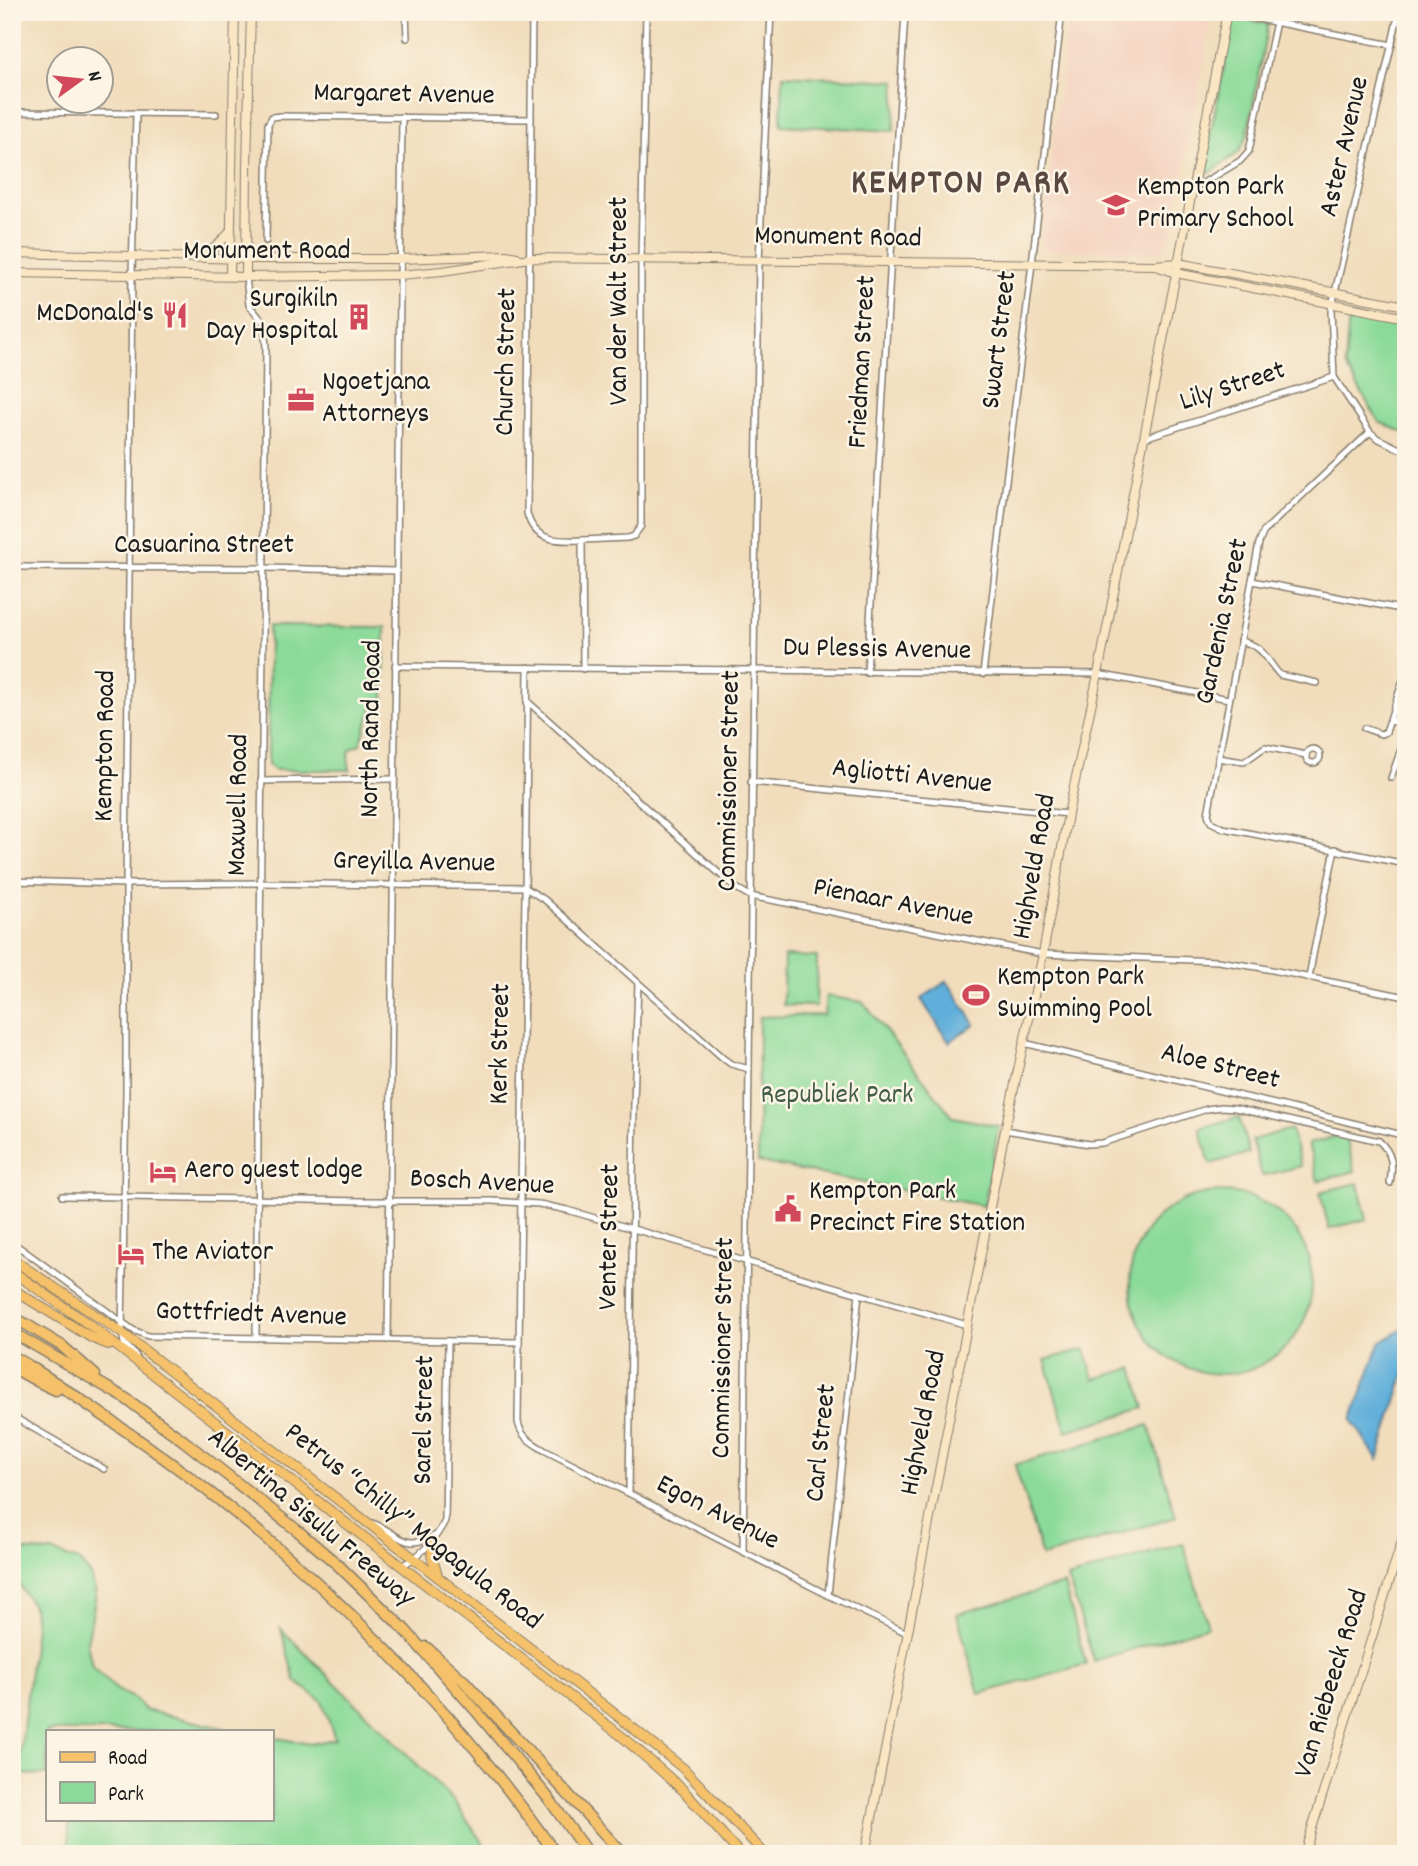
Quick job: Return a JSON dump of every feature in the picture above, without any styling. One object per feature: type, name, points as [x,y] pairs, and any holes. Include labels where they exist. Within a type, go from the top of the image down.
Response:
[{"type":"highway","points":[[12,1316],[62,1346],[125,1398]]},
{"type":"highway","name":"Albertina Sisulu Freeway","points":[[12,1332],[125,1398],[184,1441],[338,1564],[405,1630],[513,1755],[549,1799],[588,1854]]},
{"type":"highway","name":"Albertina Sisulu Freeway","points":[[12,1356],[151,1447],[235,1511],[349,1613],[389,1653],[494,1771],[555,1854]]},
{"type":"highway","points":[[12,1367],[47,1387],[69,1392]]},
{"type":"highway","points":[[405,1630],[440,1657],[464,1681],[623,1854]]},
{"type":"main road","points":[[246,277],[251,12]]},
{"type":"main road","points":[[230,276],[234,13]]},
{"type":"main road","name":"Highveld Road","points":[[865,1854],[1005,1129],[1043,954],[1068,814],[1098,674],[1227,13]]},
{"type":"main road","points":[[194,258],[216,247],[231,231]]},
{"type":"main road","name":"Monument Road","points":[[12,253],[231,259],[400,259],[506,255],[520,258]]},
{"type":"main road","name":"Monument Road","points":[[12,273],[246,277],[400,275],[520,258],[1155,265],[1178,263],[1406,306]]},
{"type":"main road","name":"Monument Road","points":[[1155,265],[1176,273],[1406,318]]},
{"type":"main road","name":"Petrus “Chilly” Magagula Road","points":[[12,1259],[122,1333],[667,1755],[703,1787],[765,1854]]},
{"type":"main road","name":"Petrus “Chilly” Magagula Road","points":[[12,1271],[91,1326],[624,1738],[702,1809],[740,1854]]},
{"type":"main road","points":[[12,1289],[92,1338],[122,1350]]},
{"type":"main road","name":"Van Riebeeck Road","points":[[1304,1854],[1406,1528]]},
{"type":"main road","points":[[434,1538],[432,1557],[438,1577]]},
{"type":"street","points":[[406,12],[407,38]]},
{"type":"street","name":"Church Street","points":[[533,12],[527,513],[537,533],[547,538],[582,540]]},
{"type":"street","name":"Van der Walt Street","points":[[582,540],[628,538],[634,536],[641,526],[641,260],[646,12]]},
{"type":"street","name":"Commissioner Street","points":[[743,1551],[759,261],[771,12]]},
{"type":"street","name":"Friedman Street","points":[[867,673],[905,12]]},
{"type":"street","name":"Swart Street","points":[[983,674],[1062,12]]},
{"type":"street","points":[[1193,189],[1240,161],[1249,151],[1278,12]]},
{"type":"street","name":"Aster Avenue","points":[[1334,377],[1332,303],[1399,12]]},
{"type":"street","points":[[1227,13],[1392,45]]},
{"type":"street","points":[[12,112],[216,114]]},
{"type":"street","name":"Kempton Road","points":[[122,1333],[132,256],[136,114]]},
{"type":"street","name":"Margaret Avenue","points":[[266,241],[268,124],[278,116],[530,119]]},
{"type":"street","name":"North Rand Road","points":[[388,1340],[402,117]]},
{"type":"street","name":"Maxwell Road","points":[[246,277],[249,305],[264,323],[266,347],[256,1338]]},
{"type":"street","points":[[1334,377],[1370,432],[1406,452]]},
{"type":"street","name":"Lily Street","points":[[1144,438],[1334,377]]},
{"type":"street","name":"Gardenia Street","points":[[1335,849],[1223,828],[1211,822],[1208,809],[1259,543],[1264,531],[1370,432]]},
{"type":"street","points":[[582,540],[583,669]]},
{"type":"street","name":"Casuarina Street","points":[[12,567],[396,571]]},
{"type":"street","points":[[1252,581],[1403,609],[1406,579]]},
{"type":"street","points":[[1240,641],[1252,643],[1259,648],[1280,675],[1317,683]]},
{"type":"street","name":"Du Plessis Avenue","points":[[395,666],[1098,674],[1229,699]]},
{"type":"street","name":"Kerk Street","points":[[518,1422],[528,667]]},
{"type":"street","points":[[1364,728],[1384,733],[1388,729],[1406,671]]},
{"type":"street","name":"Pienaar Avenue","points":[[527,701],[723,877],[750,896],[1043,954],[1218,961],[1406,997]]},
{"type":"street","points":[[1391,722],[1406,725]]},
{"type":"street","points":[[1391,778],[1406,735]]},
{"type":"street","points":[[1218,758],[1244,762],[1265,747],[1306,755]]},
{"type":"street","points":[[261,781],[393,779]]},
{"type":"street","name":"Agliotti Avenue","points":[[751,782],[1068,814]]},
{"type":"street","points":[[1310,978],[1312,955],[1335,849],[1406,864]]},
{"type":"street","name":"Greyilla Avenue","points":[[12,881],[524,887],[545,900],[724,1059],[749,1069]]},
{"type":"street","name":"Venter Street","points":[[629,1493],[638,983]]},
{"type":"street","name":"Aloe Street","points":[[1024,1043],[1406,1136]]},
{"type":"street","points":[[1005,1129],[1088,1144],[1102,1143],[1207,1109],[1235,1108],[1379,1141],[1392,1157],[1390,1182]]},
{"type":"street","name":"Bosch Avenue","points":[[62,1196],[521,1202],[549,1205],[967,1325]]},
{"type":"street","name":"Gottfriedt Avenue","points":[[12,1242],[133,1330],[148,1336],[519,1342]]},
{"type":"street","name":"Carl Street","points":[[828,1595],[859,1294]]},
{"type":"street","points":[[122,1333],[124,1343],[147,1370]]},
{"type":"street","name":"Sarel Street","points":[[401,1566],[415,1559],[445,1521],[448,1340]]},
{"type":"street","points":[[12,1416],[104,1469]]},
{"type":"street","name":"Egon Avenue","points":[[518,1422],[520,1431],[529,1441],[907,1633]]},
{"type":"street","points":[[367,1522],[379,1525],[405,1541],[434,1538]]},
{"type":"shaded area","name":"Kempton Park Primary School","points":[[1069,12],[1213,12],[1171,237],[1161,252],[1046,250],[1041,244]]},
{"type":"green space","points":[[1234,18],[1268,24],[1247,137],[1239,152],[1211,172],[1202,174]]},
{"type":"green space","points":[[783,75],[896,81],[894,131],[781,125]]},
{"type":"green space","points":[[1349,316],[1406,326],[1406,434],[1379,422],[1345,365]]},
{"type":"green space","points":[[269,626],[385,627],[384,700],[376,699],[360,744],[350,750],[350,770],[275,770],[268,765]]},
{"type":"green space","points":[[784,956],[817,957],[816,1006],[783,1005]]},
{"type":"green space","name":"Republiek Park","points":[[826,996],[863,1002],[953,1117],[999,1126],[984,1206],[758,1162],[759,1017],[824,1015]]},
{"type":"green space","points":[[1239,1117],[1249,1153],[1210,1164],[1200,1128]]},
{"type":"green space","points":[[1291,1129],[1301,1166],[1262,1176],[1252,1140]]},
{"type":"green space","points":[[1345,1134],[1355,1171],[1318,1181],[1308,1144]]},
{"type":"green space","points":[[1358,1183],[1367,1219],[1329,1229],[1320,1192]]},
{"type":"green space","points":[[1221,1192],[1256,1199],[1285,1219],[1305,1248],[1312,1283],[1305,1318],[1285,1347],[1256,1367],[1221,1374],[1186,1367],[1157,1347],[1137,1318],[1130,1283],[1137,1248],[1157,1219],[1186,1199]]},
{"type":"green space","points":[[1085,1349],[1094,1379],[1133,1368],[1145,1408],[1066,1431],[1045,1360]]},
{"type":"green space","points":[[1149,1425],[1176,1517],[1042,1557],[1015,1465]]},
{"type":"green space","points":[[1183,1543],[1208,1626],[1094,1661],[1068,1578]]},
{"type":"green space","points":[[12,1550],[52,1552],[79,1561],[91,1576],[96,1594],[87,1643],[92,1666],[117,1690],[135,1699],[145,1710],[231,1730],[46,1730],[46,1775],[18,1774],[35,1627],[33,1607],[12,1573]]},
{"type":"green space","points":[[1064,1584],[1086,1664],[979,1694],[957,1614]]},
{"type":"green space","points":[[281,1629],[453,1800],[490,1854],[12,1854],[69,1851],[69,1820],[273,1820],[273,1737],[310,1744],[335,1739],[322,1701],[295,1681]]},
{"type":"water","points":[[947,981],[975,1024],[949,1042],[921,999]]},
{"type":"water","points":[[1406,1327],[1406,1369],[1378,1460],[1352,1420],[1380,1343]]},
{"type":"place","name":"Kempton Park Primary School","points":[[1116,205]]},
{"type":"place","name":"McDonald's","points":[[175,315]]},
{"type":"place","name":"Surgikiln Day Hospital","points":[[359,317]]},
{"type":"place","name":"Ngoetjana Attorneys","points":[[301,400]]},
{"type":"place","name":"Kempton Park Swimming Pool","points":[[976,995]]},
{"type":"place","name":"Aero guest lodge","points":[[163,1172]]},
{"type":"place","name":"Kempton Park Precinct Fire Station","points":[[788,1209]]},
{"type":"place","name":"The Aviator","points":[[131,1254]]},
{"type":"district","name":"KEMPTON PARK","points":[[961,185]]}]
